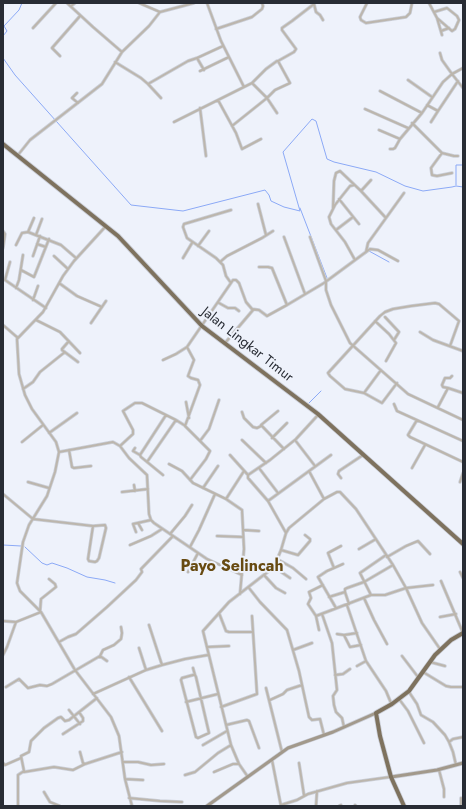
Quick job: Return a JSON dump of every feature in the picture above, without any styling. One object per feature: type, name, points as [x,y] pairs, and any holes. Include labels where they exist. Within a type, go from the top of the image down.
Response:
[{"type":"highway","name":"Jalan Lingkar Timur","points":[[3,144],[122,240],[202,326],[318,414],[463,544]]},
{"type":"highway","points":[[404,806],[391,777],[380,736],[376,713],[392,704],[408,691],[429,662],[440,650],[463,633]]},
{"type":"main road","points":[[208,806],[282,752],[376,713]]},
{"type":"main road","points":[[391,777],[439,770],[463,764]]},
{"type":"street","points":[[33,28],[56,3]]},
{"type":"street","points":[[68,3],[80,16],[122,52]]},
{"type":"street","points":[[71,6],[75,3]]},
{"type":"street","points":[[141,3],[160,12]]},
{"type":"street","points":[[17,155],[30,140],[102,84],[122,52],[149,26],[160,12],[194,3]]},
{"type":"street","points":[[207,3],[223,46],[244,87]]},
{"type":"street","points":[[216,29],[252,17],[262,9],[262,3]]},
{"type":"street","points":[[367,3],[360,17],[361,20],[366,23],[406,17],[410,13],[412,3]]},
{"type":"street","points":[[429,3],[437,18],[442,35]]},
{"type":"street","points":[[174,122],[252,83],[266,69],[296,49],[282,28],[314,4],[316,12],[323,20]]},
{"type":"street","points":[[434,12],[446,8],[457,16],[459,20],[455,29],[452,31],[437,18]]},
{"type":"street","points":[[60,56],[52,48],[80,16]]},
{"type":"street","points":[[441,31],[449,28]]},
{"type":"street","points":[[148,84],[188,61],[223,46]]},
{"type":"street","points":[[440,53],[442,60],[463,88]]},
{"type":"street","points":[[200,71],[229,57]]},
{"type":"street","points":[[197,58],[204,70]]},
{"type":"street","points":[[115,62],[148,84],[161,98]]},
{"type":"street","points":[[232,126],[275,90],[290,83],[278,62]]},
{"type":"street","points":[[390,149],[395,148],[408,128],[422,113],[443,82],[452,74],[463,68]]},
{"type":"street","points":[[408,80],[432,97]]},
{"type":"street","points":[[430,122],[458,81]]},
{"type":"street","points":[[252,83],[267,98],[277,113]]},
{"type":"street","points":[[380,91],[422,113]]},
{"type":"street","points":[[77,93],[72,98],[78,103]]},
{"type":"street","points":[[218,100],[242,149],[262,139]]},
{"type":"street","points":[[427,105],[438,111]]},
{"type":"street","points":[[200,108],[206,156]]},
{"type":"street","points":[[365,109],[408,128]]},
{"type":"street","points":[[412,123],[442,153],[458,156]]},
{"type":"street","points":[[379,130],[400,139]]},
{"type":"street","points":[[442,153],[431,168],[431,174],[437,176],[452,173]]},
{"type":"street","points":[[333,208],[334,181],[337,172],[340,171],[386,218]]},
{"type":"street","points":[[361,191],[371,180]]},
{"type":"street","points":[[354,185],[350,186],[339,199],[333,208],[329,220],[345,242],[355,260]]},
{"type":"street","points":[[366,252],[368,243],[404,193]]},
{"type":"street","points":[[339,199],[359,224]]},
{"type":"street","points":[[258,204],[266,235]]},
{"type":"street","points":[[231,210],[184,224],[183,227],[186,236],[192,243],[223,264],[226,276],[231,283]]},
{"type":"street","points":[[336,230],[353,217]]},
{"type":"street","points":[[28,232],[34,218]]},
{"type":"street","points":[[36,235],[42,219]]},
{"type":"street","points":[[106,226],[76,258],[68,269],[46,308],[16,342],[18,372],[23,389],[32,409],[56,442],[59,452],[55,472],[47,496],[28,525],[23,542],[17,584],[20,591],[40,612],[75,670],[111,717],[119,736],[129,798],[132,806]]},
{"type":"street","points":[[3,231],[5,234],[3,248]]},
{"type":"street","points":[[198,246],[209,231]]},
{"type":"street","points":[[220,262],[227,256],[273,231]]},
{"type":"street","points":[[16,245],[22,233],[28,232],[61,245],[76,258]]},
{"type":"street","points":[[33,256],[40,236]]},
{"type":"street","points":[[284,236],[306,294]]},
{"type":"street","points":[[310,237],[326,281],[326,290],[331,305],[347,339],[352,345],[408,394],[463,420]]},
{"type":"street","points":[[21,270],[34,277],[49,239]]},
{"type":"street","points":[[183,258],[192,243]]},
{"type":"street","points":[[37,244],[46,247]]},
{"type":"street","points":[[162,360],[187,347],[234,280],[238,281],[246,302],[253,310],[258,310],[264,316],[269,316],[306,294],[366,252],[373,249],[398,261]]},
{"type":"street","points":[[16,288],[21,270],[23,254]]},
{"type":"street","points":[[54,256],[68,269]]},
{"type":"street","points":[[10,262],[5,280],[46,308]]},
{"type":"street","points":[[259,267],[272,268],[287,305]]},
{"type":"street","points":[[60,283],[77,296],[102,307]]},
{"type":"street","points":[[33,300],[38,286]]},
{"type":"street","points":[[91,323],[106,301]]},
{"type":"street","points":[[219,303],[228,308],[235,308],[239,311]]},
{"type":"street","points":[[397,383],[382,403],[364,392],[345,389],[328,373],[375,321],[385,312],[393,309],[435,303],[439,304],[459,321],[450,346]]},
{"type":"street","points":[[225,343],[253,310]]},
{"type":"street","points":[[385,317],[399,332],[394,340]]},
{"type":"street","points":[[36,320],[60,332],[80,353]]},
{"type":"street","points":[[375,321],[396,343],[386,361]]},
{"type":"street","points":[[3,325],[18,338]]},
{"type":"street","points":[[420,332],[433,340],[463,351]]},
{"type":"street","points":[[69,341],[62,349],[78,362]]},
{"type":"street","points":[[185,426],[200,385],[198,380],[188,376],[194,360],[187,347]]},
{"type":"street","points":[[23,389],[33,382],[40,372],[64,352]]},
{"type":"street","points":[[364,392],[381,370]]},
{"type":"street","points":[[452,376],[450,378],[446,378],[442,385],[443,387],[463,393]]},
{"type":"street","points":[[438,407],[448,388]]},
{"type":"street","points":[[200,441],[209,429],[218,400]]},
{"type":"street","points":[[120,446],[132,436],[134,432],[123,413],[124,410],[138,402],[142,403],[185,426],[210,453],[190,480]]},
{"type":"street","points":[[186,402],[189,418]]},
{"type":"street","points":[[394,404],[397,411],[463,440]]},
{"type":"street","points":[[242,412],[244,418],[253,427],[257,428],[278,411]]},
{"type":"street","points":[[49,433],[77,413]]},
{"type":"street","points":[[248,475],[284,449],[318,414]]},
{"type":"street","points":[[140,454],[166,415]]},
{"type":"street","points":[[147,462],[176,420]]},
{"type":"street","points":[[417,420],[409,436],[463,462]]},
{"type":"street","points":[[272,438],[287,423]]},
{"type":"street","points":[[22,442],[43,425]]},
{"type":"street","points":[[261,426],[284,449]]},
{"type":"street","points":[[242,440],[266,463]]},
{"type":"street","points":[[294,440],[315,466]]},
{"type":"street","points":[[59,452],[114,442],[120,446],[129,458],[147,475],[149,514],[151,520],[162,529],[216,564],[242,575]]},
{"type":"street","points":[[412,468],[425,445]]},
{"type":"street","points":[[135,448],[134,451],[140,454],[163,475]]},
{"type":"street","points":[[69,450],[72,467],[91,466]]},
{"type":"street","points":[[341,478],[338,474],[339,471],[364,454]]},
{"type":"street","points":[[230,455],[268,501],[286,533]]},
{"type":"street","points":[[268,501],[331,455]]},
{"type":"street","points":[[170,464],[182,471],[190,480],[226,499],[242,510],[244,549],[240,594]]},
{"type":"street","points":[[203,488],[218,466]]},
{"type":"street","points":[[259,468],[278,493]]},
{"type":"street","points":[[226,499],[244,471]]},
{"type":"street","points":[[309,471],[324,499]]},
{"type":"street","points":[[460,482],[463,473]]},
{"type":"street","points":[[28,482],[49,488]]},
{"type":"street","points":[[134,485],[135,491]]},
{"type":"street","points":[[122,492],[148,489]]},
{"type":"street","points":[[248,777],[239,764],[231,745],[203,631],[219,612],[274,567],[286,533],[292,524],[324,499],[337,492],[341,493],[356,509],[393,565],[406,588],[422,623],[440,650]]},
{"type":"street","points":[[190,547],[215,493]]},
{"type":"street","points":[[3,494],[33,519],[93,526],[105,525],[106,528],[98,561],[95,562],[89,561],[88,559],[93,526]]},
{"type":"street","points":[[170,534],[192,505]]},
{"type":"street","points":[[136,532],[133,524],[151,520]]},
{"type":"street","points":[[138,523],[142,530]]},
{"type":"street","points":[[130,545],[151,536],[162,529]]},
{"type":"street","points":[[244,530],[260,531]]},
{"type":"street","points":[[281,550],[298,555],[310,541],[310,539],[305,535]]},
{"type":"street","points":[[59,642],[79,632],[136,580],[142,572],[141,569],[174,536]]},
{"type":"street","points":[[217,536],[243,537]]},
{"type":"street","points":[[359,549],[376,539]]},
{"type":"street","points":[[371,595],[360,573],[386,556],[418,541],[430,554]]},
{"type":"street","points":[[334,568],[328,553],[341,546]]},
{"type":"street","points":[[188,572],[198,553]]},
{"type":"street","points":[[278,559],[293,568],[306,579]]},
{"type":"street","points":[[336,608],[319,576],[343,564]]},
{"type":"street","points":[[329,597],[344,592],[347,588],[364,582],[393,565]]},
{"type":"street","points":[[274,567],[290,578]]},
{"type":"street","points":[[460,572],[463,578]]},
{"type":"street","points":[[264,575],[276,588],[285,593]]},
{"type":"street","points":[[40,612],[41,599],[56,587],[55,584],[49,579]]},
{"type":"street","points":[[441,581],[463,633]]},
{"type":"street","points":[[316,616],[371,595],[388,595],[406,588],[433,584]]},
{"type":"street","points":[[320,630],[316,616],[308,604],[311,598],[309,592],[323,585]]},
{"type":"street","points":[[249,588],[287,630],[309,717],[312,720],[320,720],[324,735]]},
{"type":"street","points":[[344,592],[366,661],[386,691],[392,704]]},
{"type":"street","points":[[364,598],[387,644]]},
{"type":"street","points":[[3,622],[16,622],[40,612]]},
{"type":"street","points":[[219,612],[226,631],[253,632]]},
{"type":"street","points":[[322,614],[332,643],[337,690],[333,697],[334,705],[336,712],[342,718],[344,727]]},
{"type":"street","points":[[440,617],[456,614]]},
{"type":"street","points":[[221,706],[258,694],[252,616]]},
{"type":"street","points":[[3,654],[16,622]]},
{"type":"street","points":[[149,625],[162,665]]},
{"type":"street","points":[[6,687],[19,679],[28,688],[52,684],[100,656],[103,650],[114,645],[121,639],[122,633],[120,627]]},
{"type":"street","points":[[337,634],[344,635],[357,633]]},
{"type":"street","points":[[344,635],[349,646],[361,645]]},
{"type":"street","points":[[293,650],[312,643]]},
{"type":"street","points":[[207,647],[229,646]]},
{"type":"street","points":[[139,648],[146,670]]},
{"type":"street","points":[[93,694],[146,670],[208,655]]},
{"type":"street","points":[[100,656],[107,661]]},
{"type":"street","points":[[402,656],[418,677]]},
{"type":"street","points":[[357,666],[366,661]]},
{"type":"street","points":[[429,662],[445,666]]},
{"type":"street","points":[[193,668],[202,698],[209,733],[198,738],[196,737],[181,679],[195,675]]},
{"type":"street","points":[[335,675],[343,674],[350,669]]},
{"type":"street","points":[[422,671],[446,686],[463,687]]},
{"type":"street","points":[[129,677],[162,730]]},
{"type":"street","points":[[270,700],[283,694],[287,690],[302,685]]},
{"type":"street","points":[[266,688],[282,752]]},
{"type":"street","points":[[408,691],[417,704],[421,715],[433,722],[445,735],[453,752],[456,765]]},
{"type":"street","points":[[186,702],[218,694]]},
{"type":"street","points":[[3,763],[5,764],[21,758],[22,755],[29,751],[31,741],[44,728],[60,717],[67,721],[96,698]]},
{"type":"street","points":[[399,699],[408,712],[424,743]]},
{"type":"street","points":[[69,710],[80,724]]},
{"type":"street","points":[[64,734],[80,724],[83,719],[79,712]]},
{"type":"street","points":[[226,725],[247,720],[249,721],[259,748]]},
{"type":"street","points":[[203,744],[227,732]]},
{"type":"street","points":[[449,742],[453,739],[463,737]]},
{"type":"street","points":[[185,775],[195,772],[218,753],[231,745]]},
{"type":"street","points":[[80,752],[83,763],[85,764]]},
{"type":"street","points":[[18,806],[18,775],[24,772],[54,767],[73,770],[85,764],[122,752]]},
{"type":"street","points":[[21,758],[24,772]]},
{"type":"street","points":[[272,760],[281,805],[317,791],[347,783],[391,777]]},
{"type":"street","points":[[124,762],[164,764]]},
{"type":"street","points":[[299,763],[304,796]]},
{"type":"street","points":[[214,772],[233,764],[239,764]]},
{"type":"street","points":[[439,770],[444,789],[444,797]]},
{"type":"street","points":[[126,779],[143,780]]},
{"type":"street","points":[[316,806],[317,791]]},
{"type":"street","points":[[44,792],[50,802],[60,806]]},
{"type":"street","points":[[129,798],[182,802]]},
{"type":"street","points":[[461,806],[462,798]]},
{"type":"waterway","points":[[3,36],[7,31],[4,26],[19,10],[22,3]]},
{"type":"waterway","points":[[3,58],[15,75],[131,205],[183,211],[265,190],[271,201],[284,207],[300,211],[283,152],[312,119],[316,121],[327,159],[376,172],[405,186],[423,191],[456,186],[463,187]]},
{"type":"waterway","points":[[456,185],[456,165],[463,165]]},
{"type":"waterway","points":[[300,208],[327,278]]},
{"type":"waterway","points":[[365,254],[369,251],[389,262]]},
{"type":"waterway","points":[[309,403],[321,391]]},
{"type":"waterway","points":[[3,545],[21,546]]},
{"type":"waterway","points":[[25,547],[42,563],[47,565],[52,563],[87,577],[115,583]]},
{"type":"district","name":"Payo Selincah","points":[[232,567]]}]
